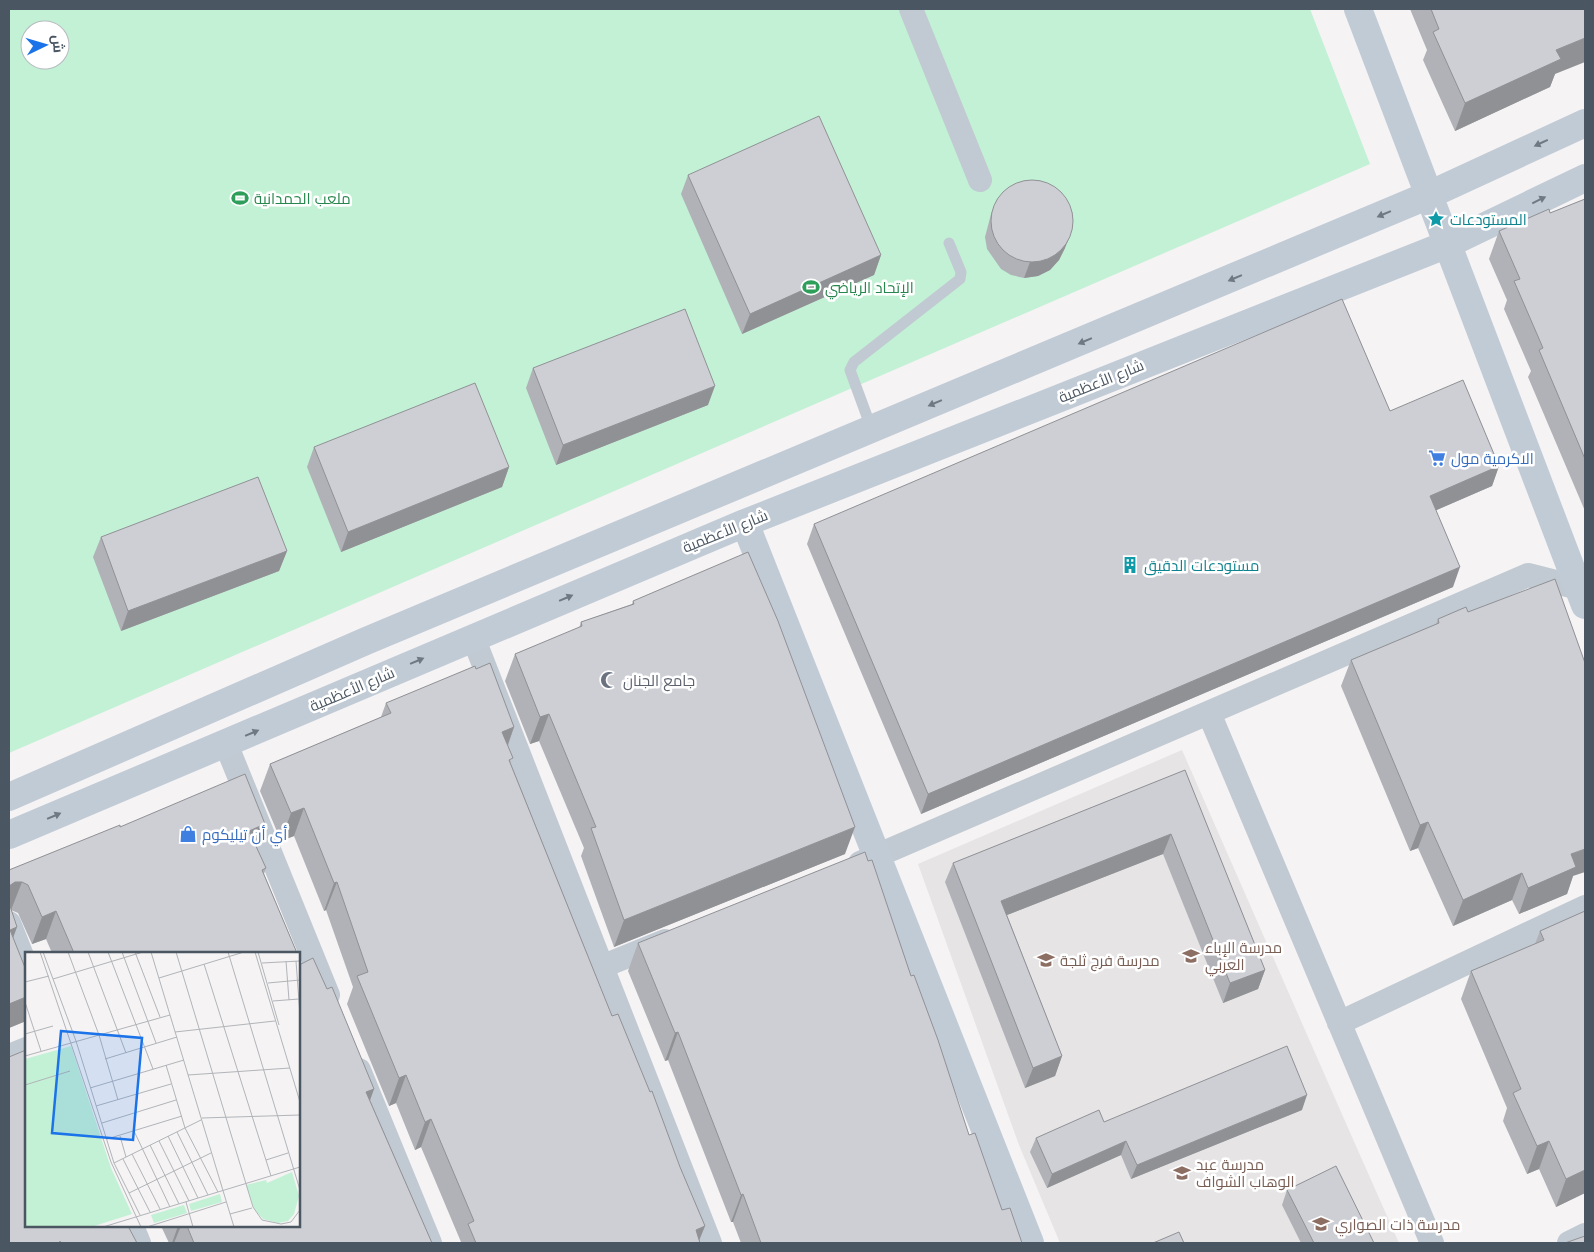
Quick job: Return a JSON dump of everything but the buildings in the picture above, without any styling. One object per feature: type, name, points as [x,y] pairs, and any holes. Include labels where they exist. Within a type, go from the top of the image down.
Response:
[{"type":"street","points":[[911,9],[980,180]]},
{"type":"street","points":[[1358,9],[1583,593]]},
{"type":"street","points":[[9,797],[366,641],[1429,195],[1585,123]]},
{"type":"street","name":"شارع الأعظمية","points":[[9,835],[745,523],[1448,244],[1585,178]]},
{"type":"street","points":[[745,523],[1030,1243]]},
{"type":"street","points":[[840,871],[1528,576],[1583,593]]},
{"type":"street","points":[[473,637],[710,1243]]},
{"type":"street","points":[[1209,713],[1432,1243]]},
{"type":"street","points":[[226,744],[335,1012]]},
{"type":"street","points":[[1339,1023],[1585,907]]},
{"type":"street","points":[[9,923],[25,963]]},
{"type":"street","points":[[601,967],[684,933]]},
{"type":"street","points":[[9,1056],[25,1049]]},
{"type":"street","points":[[350,1049],[430,1243]]},
{"type":"street","points":[[132,1227],[139,1243]]},
{"type":"street","points":[[1569,1243],[1585,1235]]},
{"type":"lane","points":[[872,430],[850,370],[854,362],[960,279],[960,272],[949,243]]},
{"type":"shaded area","points":[[1182,750],[1399,1243],[1060,1243],[1019,1145],[918,864]]},
{"type":"green space","points":[[9,9],[1310,9],[1370,164],[9,753]]},
{"type":"place","name":"ملعب الحمدانية","points":[[240,198]]},
{"type":"place","name":"المستودعات","points":[[1436,219]]},
{"type":"place","name":"الإتحاد الرياضي","points":[[811,287]]},
{"type":"place","name":"الاكرمية مول","points":[[1437,458]]},
{"type":"place","name":"مستودعات الدقيق","points":[[1130,565]]},
{"type":"place","name":"جامع الجنان","points":[[609,680]]},
{"type":"place","name":"أي أن تيليكوم","points":[[188,834]]},
{"type":"place","name":"مدرسة الإباء العربي","points":[[1191,956]]},
{"type":"place","name":"مدرسة فرج ثلجة","points":[[1046,960]]},
{"type":"place","name":"مدرسة عبد الوهاب الشواف","points":[[1182,1173]]},
{"type":"place","name":"مدرسة ذات الصواري","points":[[1321,1224]]}]
